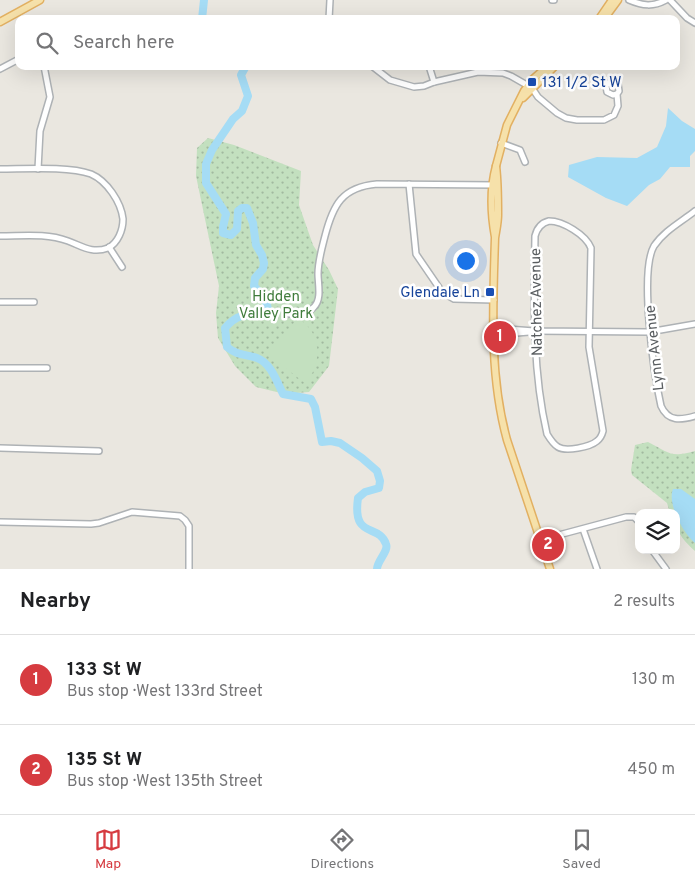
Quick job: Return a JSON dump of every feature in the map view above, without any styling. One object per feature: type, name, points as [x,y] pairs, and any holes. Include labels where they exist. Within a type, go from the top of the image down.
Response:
[{"type":"main road","points":[[0,22],[40,0]]},
{"type":"main road","points":[[602,15],[612,0]]},
{"type":"main road","points":[[607,15],[618,0]]},
{"type":"main road","points":[[545,70],[520,100],[507,125],[496,166],[495,185],[498,218],[494,331],[497,383],[503,424],[550,569]]},
{"type":"main road","points":[[530,87],[550,70]]},
{"type":"street","points":[[329,15],[330,0]]},
{"type":"street","points":[[629,0],[640,5],[656,5],[668,0],[695,23]]},
{"type":"street","points":[[0,69],[15,61]]},
{"type":"street","points":[[38,169],[40,131],[50,98],[45,70]]},
{"type":"street","points":[[377,70],[390,80],[414,87],[487,72],[511,76],[530,87],[538,97],[557,113],[566,118],[577,120],[604,120],[609,118],[617,111],[619,100],[617,94]]},
{"type":"street","points":[[430,70],[434,82]]},
{"type":"street","points":[[502,143],[520,150],[525,162]]},
{"type":"street","points":[[0,169],[72,170],[92,175],[108,187],[118,203],[123,218],[121,234],[109,247],[90,250],[51,236],[0,236]]},
{"type":"street","points":[[409,184],[416,254],[437,286],[446,295],[454,299],[494,300]]},
{"type":"street","points":[[289,314],[307,312],[316,305],[318,300],[318,269],[330,217],[336,204],[354,189],[365,185],[495,185]]},
{"type":"street","name":"Lynn Avenue","points":[[695,213],[665,233],[651,253],[648,267],[649,332],[661,406],[670,418],[682,419],[695,416]]},
{"type":"street","name":"Natchez Avenue","points":[[549,221],[559,222],[586,239],[591,248],[590,356],[603,431],[598,441],[570,449],[559,448],[547,434],[535,353],[534,331],[536,232],[541,224],[549,221]]},
{"type":"street","points":[[109,247],[122,267]]},
{"type":"street","points":[[0,302],[34,302]]},
{"type":"street","points":[[494,331],[513,334],[534,331],[649,332],[695,324]]},
{"type":"street","points":[[0,368],[47,368]]},
{"type":"street","points":[[0,448],[99,451]]},
{"type":"street","points":[[0,522],[99,524],[132,512],[175,515],[185,520],[189,530],[189,569]]},
{"type":"street","points":[[540,540],[626,517],[635,518]]},
{"type":"street","points":[[583,529],[597,569]]},
{"type":"street","points":[[655,554],[666,569]]},
{"type":"green space","name":"Hidden Valley Park","points":[[208,138],[234,145],[301,171],[299,205],[313,245],[329,270],[338,289],[329,366],[309,392],[285,394],[256,387],[235,366],[218,338],[216,313],[219,286],[196,176],[197,148]]},
{"type":"green space","points":[[298,318],[312,332],[316,340],[317,358],[315,367],[306,384],[270,356],[269,350]]},
{"type":"green space","points":[[648,442],[666,452],[675,454],[695,451],[695,551],[680,534],[680,509],[669,509],[667,503],[632,475],[635,445]]},
{"type":"water","points":[[668,108],[682,121],[695,129],[695,151],[690,156],[690,167],[670,167],[660,179],[649,185],[627,206],[606,198],[568,177],[569,165],[597,157],[637,158],[657,147],[666,126]]},
{"type":"water","points":[[673,489],[681,489],[695,499],[695,543],[680,523],[680,509],[674,509]]},
{"type":"waterway","points":[[202,15],[204,0]]},
{"type":"waterway","points":[[244,70],[241,75],[248,96],[242,111],[233,119],[212,150],[206,164],[206,183],[226,214],[223,233],[231,235],[237,229],[238,211],[242,208],[247,208],[253,223],[256,245],[264,263],[263,269],[255,278],[254,286],[266,302],[268,313],[259,316],[238,317],[232,321],[225,328],[227,347],[238,353],[262,360],[273,373],[283,394],[311,399],[315,407],[322,442],[340,443],[377,471],[380,481],[379,488],[365,492],[358,498],[357,511],[362,525],[378,534],[386,544],[386,550],[377,569]]},
{"type":"place","name":"131 1/2 St W","points":[[532,82]]},
{"type":"place","name":"Glendale Ln","points":[[490,292]]},
{"type":"place","name":"133 St W","points":[[500,337]]},
{"type":"place","name":"135 St W","points":[[548,545]]}]
